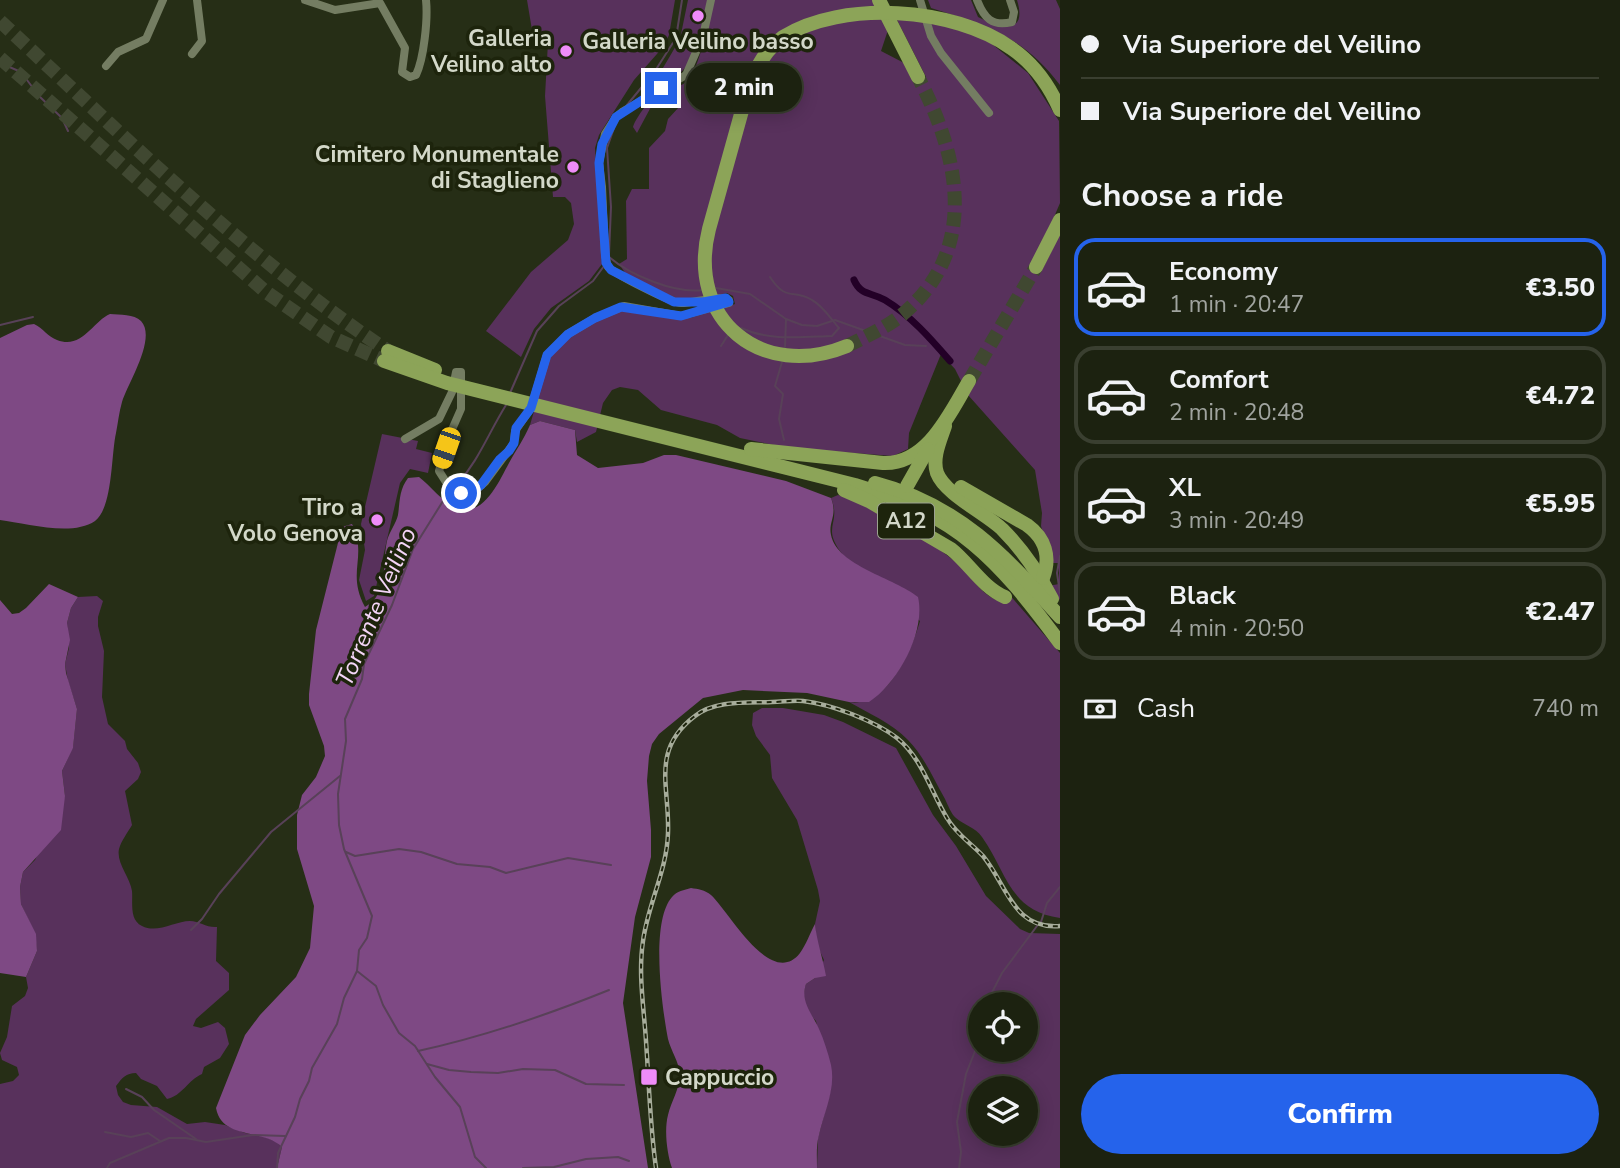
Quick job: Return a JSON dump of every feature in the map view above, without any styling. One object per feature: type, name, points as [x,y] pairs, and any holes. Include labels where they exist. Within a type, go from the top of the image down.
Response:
[{"type":"highway","points":[[879,0],[918,77]]},
{"type":"highway","points":[[848,346],[824,355],[790,356],[756,348],[734,332],[717,311],[710,295],[704,270],[704,252],[753,75],[770,48],[802,26],[840,15],[881,10],[938,17],[979,30],[996,38],[1021,56],[1041,78],[1060,110]]},
{"type":"highway","points":[[1036,267],[1060,220]]},
{"type":"highway","points":[[386,356],[417,369],[449,374],[885,495],[921,510],[953,528],[1004,571],[1060,644]]},
{"type":"highway","points":[[907,486],[969,381]]},
{"type":"highway","points":[[624,422],[751,449],[902,490],[959,519],[988,541],[1060,617]]},
{"type":"highway","points":[[751,449],[896,463],[918,452],[942,430]]},
{"type":"highway","points":[[942,430],[941,464],[950,480],[1037,533],[1046,553],[1043,578]]},
{"type":"highway","points":[[942,430],[935,464],[942,482],[992,521],[1015,544],[1045,586],[1060,617]]},
{"type":"highway","name":"A12","points":[[791,469],[869,501],[899,517],[963,558],[989,587],[1005,597]]},
{"type":"highway","points":[[914,516],[995,572],[1060,644]]},
{"type":"street","points":[[106,66],[118,52],[146,39],[163,0]]},
{"type":"street","points":[[192,54],[202,41],[197,0]]},
{"type":"street","points":[[305,0],[335,10],[380,3],[405,48],[402,72],[410,77],[416,75],[419,68],[425,32],[426,0]]},
{"type":"street","points":[[405,439],[439,419],[452,392],[456,372],[461,372],[461,409],[439,466],[444,480],[456,491],[466,494],[475,491],[514,443],[516,428],[531,408],[547,355],[568,334],[621,307],[681,316],[729,302],[726,298],[703,302],[674,302],[608,267],[599,163],[605,134],[616,117],[686,75],[703,36],[711,0]]},
{"type":"street","points":[[920,0],[931,36],[941,53],[989,113]]},
{"type":"street","points":[[977,0],[986,19],[991,23],[1009,24],[1014,17],[1010,0]]},
{"type":"shaded area","name":"Cimitero Monumentale di Staglieno","points":[[527,0],[675,0],[669,35],[664,46],[634,80],[599,135],[595,148],[602,264],[589,281],[551,308],[534,329],[521,357],[486,331],[531,272],[568,240],[574,224],[571,203],[565,197],[553,197],[545,96],[548,42],[532,30]]},
{"type":"shaded area","points":[[688,0],[708,0],[702,34],[686,67],[674,79],[650,90],[680,39]]},
{"type":"shaded area","points":[[714,0],[875,0],[889,27],[881,51],[908,65],[913,81],[926,77],[894,14],[959,28],[987,40],[1028,73],[1059,121],[1060,203],[1030,269],[1035,274],[1041,272],[1060,234],[1060,600],[1048,586],[1059,584],[1059,563],[1052,563],[1041,526],[1042,513],[1035,470],[968,395],[955,369],[941,354],[909,433],[908,449],[893,456],[788,448],[740,438],[717,425],[661,410],[638,390],[620,387],[612,390],[603,403],[596,432],[577,442],[575,430],[540,421],[530,425],[549,360],[558,347],[572,335],[621,310],[690,318],[735,304],[733,296],[727,293],[703,299],[677,300],[626,274],[619,264],[627,259],[626,201],[632,189],[649,189],[649,148],[665,131],[668,119],[679,107],[675,102],[664,108],[652,105],[637,133],[633,127],[640,113],[656,95],[663,90],[682,85],[689,79],[701,52]]},
{"type":"shaded area","points":[[928,0],[971,0],[978,17],[1002,26],[1010,26],[1018,19],[1017,0],[1056,0],[1060,9],[1060,85],[1046,68],[1018,44],[987,27],[931,8]]},
{"type":"shaded area","points":[[110,314],[127,315],[141,321],[146,338],[140,361],[121,406],[108,493],[101,514],[85,526],[61,529],[0,520],[0,338],[34,324],[54,339],[73,341]]},
{"type":"shaded area","points":[[540,421],[575,430],[577,455],[598,468],[643,463],[664,455],[676,455],[786,481],[831,498],[834,509],[830,530],[836,546],[855,563],[918,597],[918,626],[914,641],[899,670],[869,702],[849,702],[807,693],[743,690],[703,698],[659,734],[652,744],[647,781],[651,857],[635,917],[623,1003],[648,1168],[277,1168],[282,1147],[264,1137],[226,1125],[216,1108],[245,1035],[296,977],[310,948],[314,906],[297,849],[297,815],[302,795],[316,777],[325,756],[309,705],[309,694],[316,630],[342,527],[352,524],[356,536],[357,584],[365,607],[373,601],[381,586],[387,541],[397,518],[401,491],[408,478],[419,477],[457,508],[475,508],[483,503],[495,488],[530,425]]},
{"type":"shaded area","name":"Tiro a Volo Genova","points":[[382,434],[418,441],[416,449],[432,453],[428,473],[410,469],[400,483],[374,596],[366,601],[359,580],[365,550],[361,524]]},
{"type":"shaded area","points":[[838,495],[870,507],[915,533],[957,563],[984,592],[996,600],[1008,593],[1060,653],[1060,918],[1043,914],[1020,899],[982,837],[953,814],[914,746],[887,723],[849,702],[863,702],[886,687],[904,662],[920,621],[843,555],[836,545],[832,531],[834,507],[831,498]]},
{"type":"shaded area","points":[[49,584],[78,597],[71,608],[67,623],[70,640],[65,664],[77,709],[73,748],[62,771],[65,796],[61,830],[23,872],[20,887],[21,904],[36,934],[37,951],[26,977],[0,973],[0,600],[12,614],[19,613]]},
{"type":"shaded area","points":[[97,596],[103,601],[98,626],[104,651],[102,697],[108,724],[125,741],[141,772],[138,779],[125,791],[132,825],[119,849],[121,865],[131,886],[133,915],[142,926],[154,929],[190,921],[217,927],[216,961],[229,973],[229,990],[196,1019],[193,1026],[201,1028],[218,1022],[225,1028],[229,1044],[220,1058],[204,1067],[202,1074],[167,1099],[157,1086],[141,1079],[136,1073],[127,1075],[120,1081],[116,1086],[118,1095],[123,1102],[157,1107],[187,1124],[205,1122],[225,1125],[275,1141],[282,1147],[277,1168],[0,1168],[0,1084],[13,1081],[19,1075],[17,1067],[2,1060],[0,1053],[7,1037],[12,1006],[25,996],[28,988],[26,977],[37,951],[35,934],[21,904],[20,887],[23,872],[35,860],[65,796],[62,771],[73,747],[77,709],[65,664],[69,648],[67,623],[71,608],[78,597]]},
{"type":"shaded area","points":[[762,708],[783,708],[824,715],[896,748],[933,815],[956,846],[986,896],[1020,929],[1029,933],[1060,934],[1060,1168],[817,1168],[818,1138],[831,1089],[816,1021],[807,1008],[804,994],[806,984],[815,978],[824,960],[817,945],[815,924],[820,901],[797,820],[772,778],[770,755],[756,736],[752,725],[753,713]]},
{"type":"shaded area","points":[[691,888],[711,895],[751,944],[776,962],[789,962],[800,953],[815,924],[826,976],[815,978],[806,984],[805,996],[824,1042],[832,1074],[831,1092],[818,1139],[817,1168],[672,1168],[667,1149],[666,1128],[680,1074],[668,1039],[659,945],[665,909],[674,895]]},
{"type":"waterway","name":"Torrente Veilino","points":[[627,105],[655,71],[676,38],[682,0]]},
{"type":"waterway","points":[[0,63],[21,72],[39,96],[62,118],[68,131]]},
{"type":"waterway","name":"Torrente Veilino","points":[[609,254],[611,207],[607,148],[614,128]]},
{"type":"waterway","points":[[609,257],[653,282],[679,289],[703,290]]},
{"type":"waterway","name":"Torrente Veilino","points":[[510,393],[537,331],[559,306],[593,281],[604,266]]},
{"type":"waterway","points":[[741,328],[774,337],[832,336],[839,328],[816,303],[805,297],[786,293],[770,277]]},
{"type":"waterway","points":[[854,280],[863,291],[885,300],[903,313],[950,361]]},
{"type":"waterway","points":[[716,288],[750,294],[786,319],[802,325],[817,326],[835,320],[905,345],[926,346]]},
{"type":"waterway","points":[[0,325],[33,317]]},
{"type":"waterway","points":[[785,347],[786,319]]},
{"type":"waterway","points":[[721,346],[728,335]]},
{"type":"waterway","points":[[782,362],[775,386],[783,394],[779,419],[784,440]]},
{"type":"waterway","name":"Torrente Veilino","points":[[456,486],[477,457],[506,405]]},
{"type":"waterway","name":"Torrente Veilino","points":[[452,490],[413,549],[392,605],[364,664],[362,679],[345,719],[346,741],[338,794],[339,825],[344,849],[372,916],[367,938],[359,950],[357,971],[376,986],[399,1033],[415,1046],[435,1077],[460,1107],[475,1157],[486,1168]]},
{"type":"waterway","points":[[1060,556],[1057,573],[1060,593]]},
{"type":"waterway","points":[[191,930],[271,832],[340,776]]},
{"type":"waterway","points":[[346,852],[355,856],[399,849],[421,852],[457,864],[490,867],[506,873],[568,858],[611,865]]},
{"type":"waterway","points":[[1041,922],[1047,903],[1060,887]]},
{"type":"waterway","points":[[992,992],[1002,973],[1037,926]]},
{"type":"waterway","points":[[277,1168],[278,1153],[295,1117],[312,1068],[337,1024],[344,998],[357,971]]},
{"type":"waterway","points":[[418,1051],[515,1025],[609,990]]},
{"type":"waterway","points":[[959,1168],[961,1152],[957,1122],[971,1062]]},
{"type":"waterway","points":[[427,1064],[471,1072],[555,1070],[586,1084],[624,1085]]},
{"type":"waterway","points":[[126,1089],[142,1097],[154,1110],[196,1139]]},
{"type":"waterway","points":[[105,1132],[131,1137],[148,1133],[160,1141]]},
{"type":"waterway","points":[[107,1168],[110,1163],[169,1138],[206,1142],[253,1135],[285,1136]]},
{"type":"waterway","points":[[523,1168],[554,1167],[586,1159],[618,1157],[629,1161]]},
{"type":"tunnel","points":[[0,21],[140,152],[236,236],[336,315],[388,351]]},
{"type":"tunnel","points":[[0,58],[266,292],[331,337],[384,361]]},
{"type":"tunnel","points":[[847,346],[897,319],[927,288],[944,261],[952,231],[955,200],[952,169],[944,138],[918,77]]},
{"type":"tunnel","points":[[969,381],[1036,267]]},
{"type":"railway","points":[[656,1168],[642,991],[642,953],[645,927],[667,847],[667,756],[681,729],[703,711],[732,703],[803,701],[839,710],[888,732],[913,755],[951,824],[983,856],[1021,913],[1032,921],[1060,926]]},
{"type":"place","name":"Galleria Veilino basso","points":[[698,16]]},
{"type":"place","name":"Galleria Veilino alto","points":[[566,51]]},
{"type":"place","name":"Cimitero Monumentale di Staglieno","points":[[573,167]]},
{"type":"place","name":"Tiro a Volo Genova","points":[[377,520]]},
{"type":"place","name":"Cappuccio","points":[[649,1077]]},
{"type":"route","points":[[461,493],[472,492],[485,482],[500,459],[509,451],[514,443],[516,428],[531,408],[547,355],[568,334],[621,307],[681,316],[729,302],[729,298],[703,302],[674,302],[611,270],[606,263],[599,163],[605,134],[622,112],[661,88]]}]
